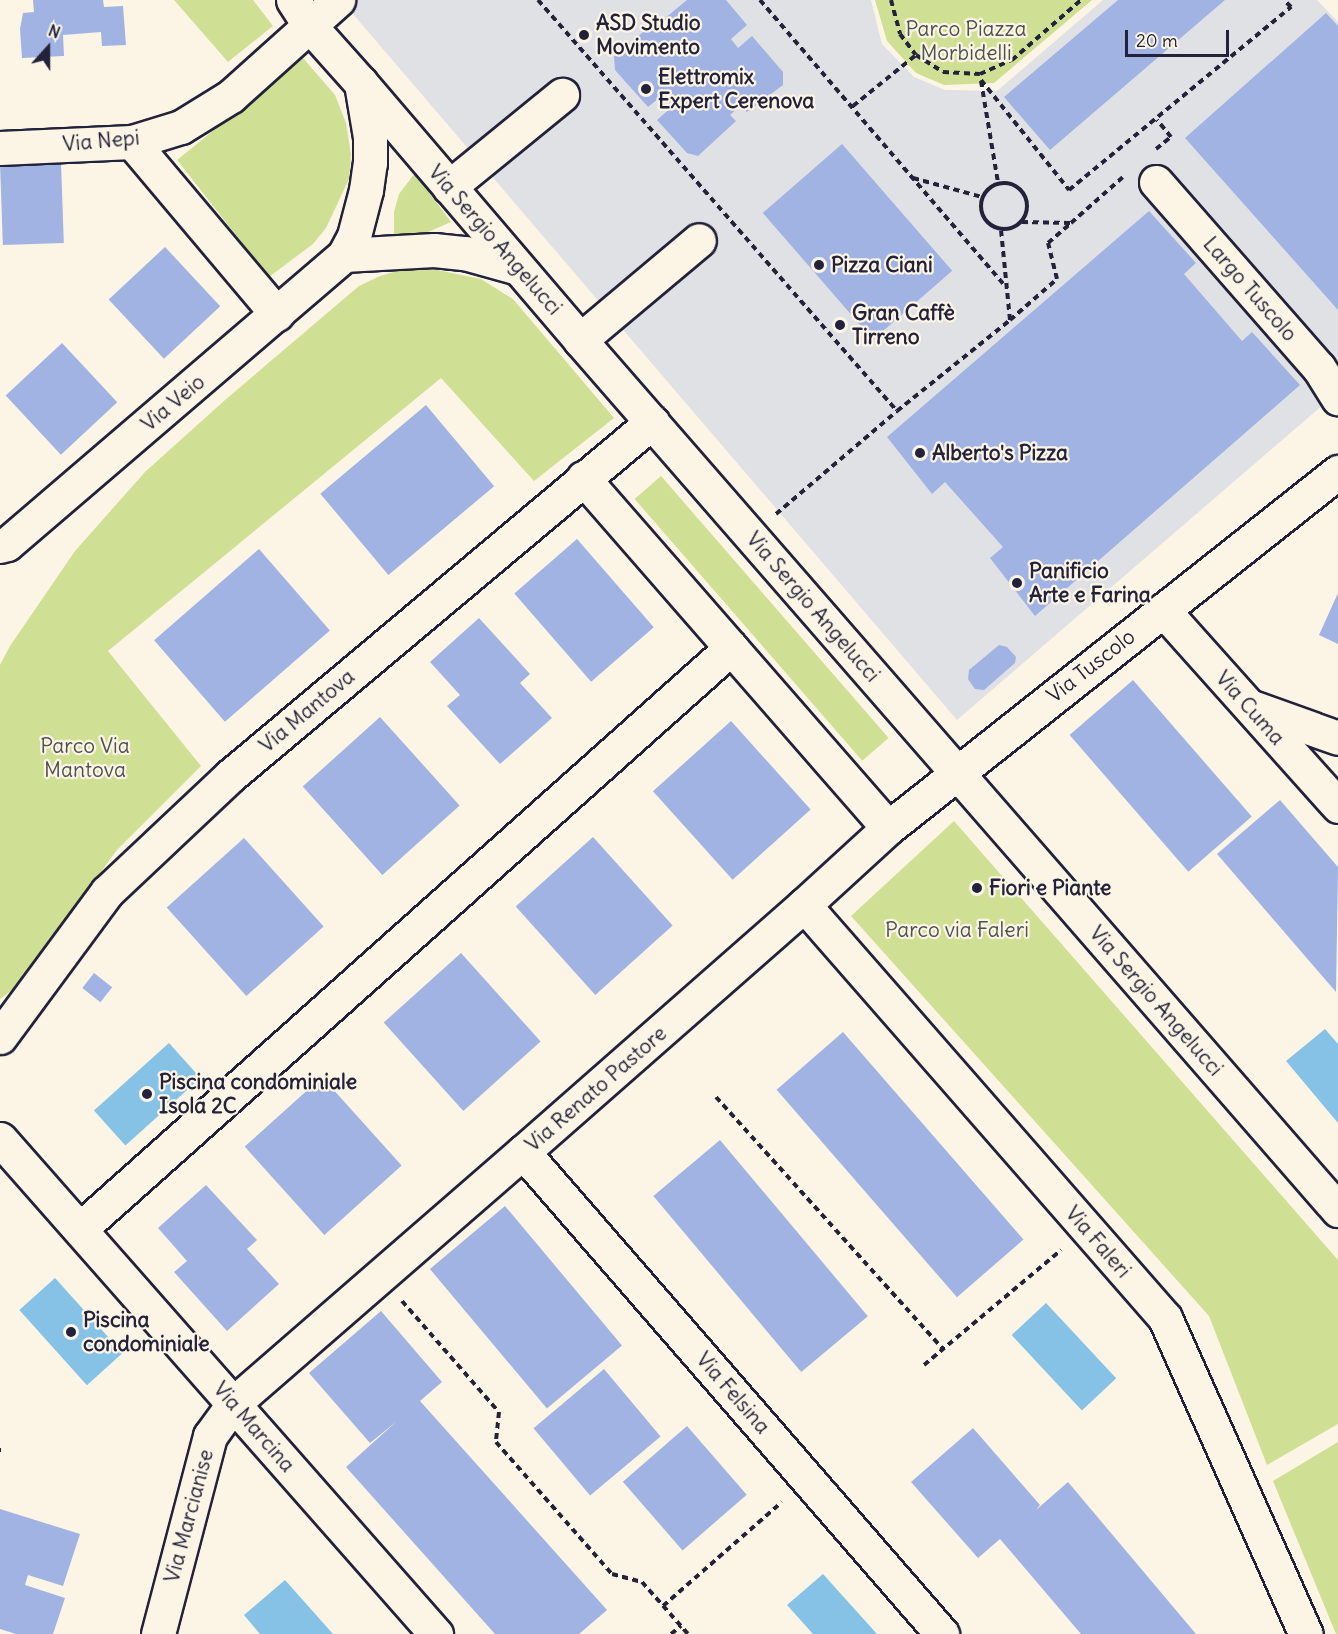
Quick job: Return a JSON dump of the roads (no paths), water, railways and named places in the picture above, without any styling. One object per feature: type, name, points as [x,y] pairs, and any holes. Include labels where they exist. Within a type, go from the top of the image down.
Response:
[{"type":"street","name":"Via Nepi","points":[[0,148],[132,142],[181,127],[231,96],[297,6],[338,0]]},
{"type":"street","name":"Via Sergio Angelucci","points":[[297,6],[580,340],[1338,1210]]},
{"type":"street","name":"Via Veio","points":[[2,552],[344,255],[354,236],[366,190],[370,163],[370,136],[360,82]]},
{"type":"street","points":[[449,187],[562,95]]},
{"type":"street","points":[[132,142],[277,314]]},
{"type":"street","name":"Largo Tuscolo","points":[[1145,169],[1319,368],[1338,399]]},
{"type":"street","points":[[580,340],[699,240]]},
{"type":"street","points":[[344,255],[444,251],[465,253],[518,268]]},
{"type":"street","name":"Via Mantova","points":[[0,1037],[107,892],[230,776],[652,422]]},
{"type":"street","name":"Via Tuscolo","points":[[956,771],[1163,610],[1337,469]]},
{"type":"street","points":[[583,478],[888,828]]},
{"type":"street","name":"Via Cuma","points":[[1163,610],[1338,806]]},
{"type":"street","points":[[80,1230],[731,648]]},
{"type":"street","points":[[1248,705],[1338,738]]},
{"type":"street","name":"Via Renato Pastore","points":[[233,1404],[804,905],[888,828],[956,771]]},
{"type":"street","name":"Via Faleri","points":[[804,905],[1165,1318],[1306,1634]]},
{"type":"street","name":"Via Marcina","points":[[0,1139],[436,1634]]},
{"type":"street","name":"Via Felsina","points":[[523,1152],[942,1634]]},
{"type":"street","name":"Via Marcianise","points":[[158,1634],[210,1436],[233,1404]]},
{"type":"water","points":[[1325,1029],[1338,1044],[1338,1123],[1286,1061]]},
{"type":"water","name":"Piscina condominiale Isola 2C","points":[[169,1043],[200,1078],[125,1146],[94,1111]]},
{"type":"water","name":"Piscina condominiale","points":[[55,1278],[123,1353],[87,1385],[19,1310]]},
{"type":"water","points":[[1046,1303],[1116,1378],[1082,1410],[1012,1335]]},
{"type":"water","points":[[823,1574],[877,1634],[813,1634],[787,1605]]},
{"type":"water","points":[[285,1580],[333,1634],[260,1634],[244,1615]]},
{"type":"place","name":"ASD Studio Movimento","points":[[584,35]]},
{"type":"place","name":"Elettromix Expert Cerenova","points":[[646,89]]},
{"type":"place","name":"Pizza Ciani","points":[[819,265]]},
{"type":"place","name":"Gran Caffè Tirreno","points":[[840,325]]},
{"type":"place","name":"Alberto's Pizza","points":[[920,453]]},
{"type":"place","name":"Panificio Arte e Farina","points":[[1017,583]]},
{"type":"place","name":"Fiori e Piante","points":[[977,888]]},
{"type":"place","name":"Piscina condominiale Isola 2C","points":[[147,1094]]},
{"type":"place","name":"Piscina condominiale","points":[[71,1332]]},
{"type":"park label","name":"Parco Piazza Morbidelli","points":[[966,41]]},
{"type":"park label","name":"Parco Via Mantova","points":[[85,758]]},
{"type":"park label","name":"Parco via Faleri","points":[[957,930]]}]
